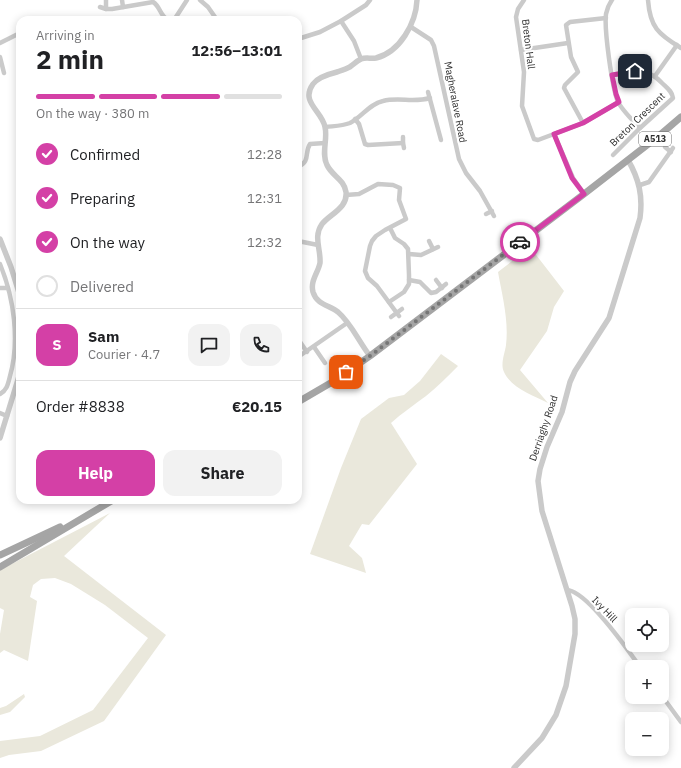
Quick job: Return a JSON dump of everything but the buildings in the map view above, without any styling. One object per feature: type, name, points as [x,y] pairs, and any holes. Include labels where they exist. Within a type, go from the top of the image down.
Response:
[{"type":"main road","name":"A513","points":[[302,400],[334,381],[370,356],[584,194],[660,135],[681,116]]},
{"type":"main road","points":[[0,567],[106,504]]},
{"type":"main road","points":[[0,555],[81,518]]},
{"type":"main road","points":[[0,562],[26,552]]},
{"type":"street","points":[[106,0],[106,9]]},
{"type":"street","points":[[122,0],[123,7]]},
{"type":"street","points":[[177,16],[187,0]]},
{"type":"street","points":[[200,0],[213,16]]},
{"type":"street","points":[[302,38],[320,32],[341,21],[366,5],[370,0]]},
{"type":"street","points":[[370,356],[347,323],[336,311],[319,301],[314,294],[313,282],[320,263],[317,238],[320,228],[325,221],[341,208],[346,195],[343,183],[327,165],[325,157],[326,127],[311,103],[309,96],[311,88],[315,81],[319,78],[351,66],[361,59],[376,58],[389,51],[400,42],[410,27],[416,12],[417,0]]},
{"type":"street","name":"Breton Hall","points":[[524,0],[518,8],[516,17],[524,72],[522,106],[534,139],[538,140],[583,123],[619,102]]},
{"type":"street","points":[[612,0],[606,12],[607,45],[616,94],[619,102],[640,128]]},
{"type":"street","points":[[648,0],[650,19],[655,27],[679,47],[655,76]]},
{"type":"street","points":[[100,7],[106,9],[153,2],[159,7],[163,16]]},
{"type":"street","points":[[583,123],[564,88],[565,85],[578,72],[571,57],[566,25],[570,22],[606,18]]},
{"type":"street","points":[[341,21],[354,41],[361,59]]},
{"type":"street","name":"Magheralave Road","points":[[410,27],[431,40],[434,46],[459,159],[466,173],[480,190],[493,213],[486,214]]},
{"type":"street","points":[[0,43],[16,36]]},
{"type":"street","points":[[521,50],[568,43]]},
{"type":"street","points":[[0,57],[4,73]]},
{"type":"street","name":"Breton Crescent","points":[[612,75],[641,71],[647,72],[655,76],[672,93],[673,98],[613,153]]},
{"type":"street","points":[[428,92],[441,140]]},
{"type":"street","points":[[326,127],[344,125],[355,119],[374,104],[383,101],[417,101],[430,98]]},
{"type":"street","points":[[355,119],[359,124],[365,144],[402,143]]},
{"type":"street","points":[[554,134],[572,178],[584,194]]},
{"type":"street","points":[[404,137],[402,143],[404,148]]},
{"type":"street","points":[[302,165],[306,160],[308,147],[310,144],[325,143]]},
{"type":"street","points":[[640,185],[649,182],[672,150],[665,147]]},
{"type":"street","name":"Derriaghy Road","points":[[514,768],[542,738],[556,715],[562,700],[570,670],[575,634],[574,619],[567,590],[542,511],[538,481],[547,447],[562,412],[570,382],[575,371],[609,318],[640,218],[642,204],[640,185],[628,160]]},
{"type":"street","points":[[346,195],[359,194],[378,184],[399,187],[400,205],[406,219],[376,236],[372,241],[365,271],[368,278],[377,286],[398,314]]},
{"type":"street","points":[[389,302],[404,292],[409,284],[408,249],[404,244],[395,238],[390,228]]},
{"type":"street","points":[[0,239],[16,283]]},
{"type":"street","points":[[429,241],[432,250]]},
{"type":"street","points":[[302,242],[318,245]]},
{"type":"street","points":[[409,254],[418,255],[438,247]]},
{"type":"street","points":[[0,264],[8,288],[15,334],[13,366],[5,391],[0,394]]},
{"type":"street","points":[[409,280],[420,282],[431,293],[436,292],[444,286],[436,280]]},
{"type":"street","points":[[0,288],[8,288]]},
{"type":"street","points":[[391,317],[398,314],[402,309]]},
{"type":"street","points":[[302,355],[347,323]]},
{"type":"street","points":[[302,345],[307,352]]},
{"type":"street","points":[[314,347],[325,363]]},
{"type":"street","points":[[0,438],[16,386]]},
{"type":"street","points":[[0,414],[7,416]]},
{"type":"street","name":"Ivy Hill","points":[[567,590],[575,592],[593,608],[611,628],[635,660]]},
{"type":"street","points":[[668,704],[681,722]]},
{"type":"shaded area","points":[[530,247],[564,291],[554,307],[547,331],[520,370],[548,403],[523,391],[512,383],[504,372],[502,366],[506,345],[507,326],[498,272]]},
{"type":"shaded area","points":[[441,354],[458,366],[430,393],[391,423],[417,464],[369,525],[362,524],[349,546],[362,558],[366,573],[310,554],[341,468],[361,419],[389,398],[404,395],[420,381]]},
{"type":"shaded area","points":[[110,513],[64,556],[166,635],[104,721],[41,751],[9,755],[0,758],[0,741],[40,736],[93,710],[148,638],[105,605],[71,584],[55,578],[41,579],[33,585],[30,597],[37,601],[28,661],[4,650],[0,653],[0,634],[4,610],[0,608],[0,570]]},
{"type":"shaded area","points":[[24,694],[25,697],[10,712],[0,715],[0,708],[6,706]]},
{"type":"way so far","points":[[346,372],[370,356],[520,242]]},
{"type":"route","points":[[520,242],[584,194],[572,178],[554,134],[583,123],[619,102],[612,75],[635,71]]}]
